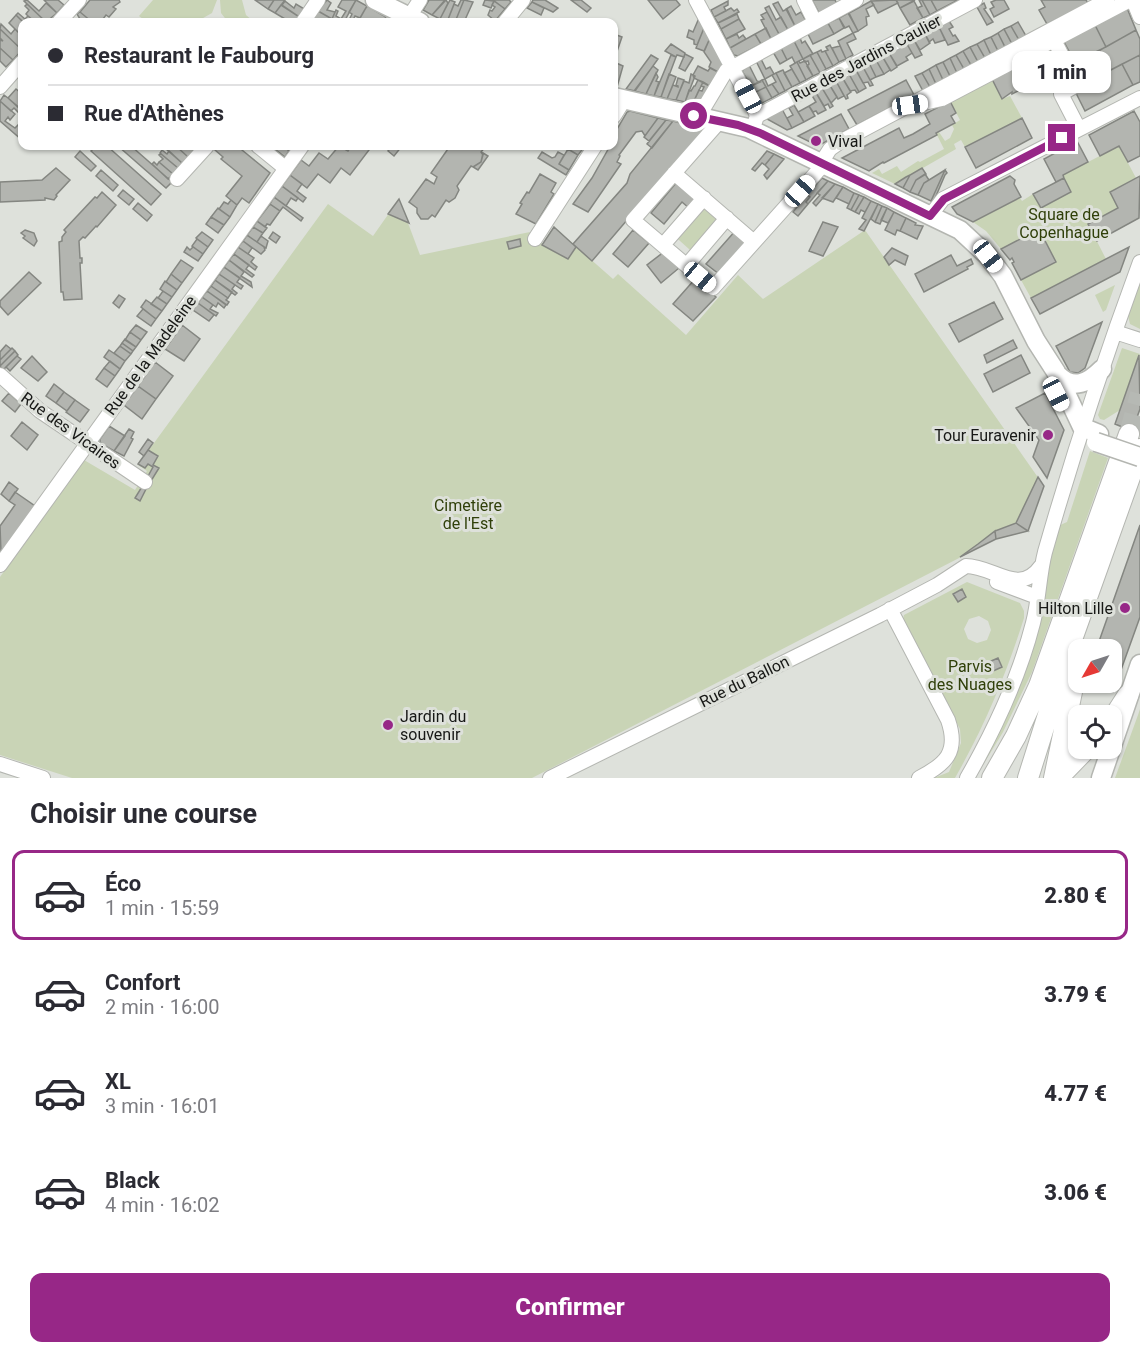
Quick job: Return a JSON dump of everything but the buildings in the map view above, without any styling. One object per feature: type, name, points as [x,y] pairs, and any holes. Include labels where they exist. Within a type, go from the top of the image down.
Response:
[{"type":"highway","points":[[1085,639],[1136,466],[1136,444]]},
{"type":"highway","points":[[992,778],[1035,695],[1072,596],[1136,444]]},
{"type":"highway","points":[[1028,778],[1070,645],[1136,466]]},
{"type":"highway","points":[[978,778],[1009,728],[1035,675],[1049,638],[1072,596]]},
{"type":"highway","points":[[1056,778],[1072,693]]},
{"type":"highway","points":[[1122,705],[1128,695]]},
{"type":"highway","points":[[1056,778],[1077,759]]},
{"type":"main road","points":[[375,0],[402,18]]},
{"type":"main road","points":[[619,99],[720,121],[754,123],[822,163],[960,230],[988,256],[1007,284],[1089,435]]},
{"type":"main road","points":[[1036,341],[1050,383],[1072,428],[1089,435],[1136,466]]},
{"type":"main road","points":[[1058,375],[1067,382],[1081,384],[1102,369]]},
{"type":"main road","points":[[1089,435],[1136,444]]},
{"type":"main road","points":[[1101,778],[1140,664]]},
{"type":"street","points":[[63,18],[79,0]]},
{"type":"street","points":[[306,18],[318,0]]},
{"type":"street","points":[[405,18],[420,0]]},
{"type":"street","points":[[509,18],[523,0]]},
{"type":"street","points":[[696,0],[732,67],[754,123]]},
{"type":"street","points":[[804,0],[815,22]]},
{"type":"street","points":[[698,106],[705,106],[726,70],[856,0]]},
{"type":"street","name":"Rue des Jardins Caulier","points":[[754,123],[975,0]]},
{"type":"street","points":[[720,121],[633,220],[713,288],[822,163],[834,146],[1107,0]]},
{"type":"street","points":[[910,105],[942,99],[1132,0],[1140,17]]},
{"type":"street","points":[[1054,40],[1077,85],[1061,94],[1079,129]]},
{"type":"street","points":[[0,87],[18,67]]},
{"type":"street","points":[[930,216],[944,199],[1140,98]]},
{"type":"street","points":[[177,179],[203,150]]},
{"type":"street","points":[[263,150],[285,168]]},
{"type":"street","name":"Rue de la Madeleine","points":[[0,565],[299,150]]},
{"type":"street","points":[[535,239],[592,150]]},
{"type":"street","points":[[674,173],[754,242]]},
{"type":"street","points":[[663,245],[704,198]]},
{"type":"street","points":[[687,265],[728,218]]},
{"type":"street","points":[[968,778],[1012,687],[1032,624],[1041,566],[1089,435],[1102,369],[1140,262]]},
{"type":"street","points":[[1115,332],[1137,339]]},
{"type":"street","name":"Rue des Vicaires","points":[[0,375],[32,404],[145,482]]},
{"type":"street","name":"Rue du Ballon","points":[[550,778],[890,609],[937,585],[966,566],[1023,580],[1032,576],[1041,566]]},
{"type":"street","name":"Rue du Ballon","points":[[937,585],[970,573],[1037,597]]},
{"type":"street","points":[[890,609],[951,730],[952,745],[947,758],[935,769],[919,778]]},
{"type":"street","points":[[0,764],[43,778]]},
{"type":"green space","points":[[153,0],[217,0],[212,13],[203,18],[142,18],[139,16]]},
{"type":"green space","points":[[220,0],[242,0],[246,15],[249,18],[225,18],[221,13]]},
{"type":"green space","points":[[992,79],[1002,99],[1010,96],[1022,118],[965,147],[961,140],[954,144],[956,149],[895,184],[872,173],[879,169],[882,174],[897,166],[901,172],[944,149],[936,133],[939,132],[945,141],[950,138],[954,129],[952,125],[960,120],[950,101]]},
{"type":"green space","name":"Square de Copenhague","points":[[1119,146],[1136,178],[1110,192],[1118,208],[1088,224],[1106,259],[1031,298],[1021,280],[1056,261],[1040,231],[1001,249],[986,231],[973,222],[1020,198],[1022,201],[1033,194],[1041,207],[1071,192],[1063,175]]},
{"type":"green space","points":[[700,197],[729,222],[699,258],[670,232]]},
{"type":"green space","name":"Cimetière de l'Est","points":[[399,199],[420,255],[530,232],[529,235],[543,244],[554,227],[613,279],[618,274],[686,335],[738,275],[763,299],[865,230],[1044,486],[1028,531],[996,539],[532,778],[72,778],[0,755],[0,577],[84,460],[135,490],[147,471],[138,465],[328,204],[373,236]]},
{"type":"green space","points":[[1140,273],[1140,329],[1130,324],[1128,316]]},
{"type":"green space","points":[[1115,285],[1106,310],[1103,312],[1095,295]]},
{"type":"green space","points":[[1122,348],[1140,354],[1120,410],[1104,420],[1100,419],[1098,415]]},
{"type":"green space","points":[[1090,451],[1108,458],[1032,672],[1003,732],[983,765],[980,764],[1003,719],[1056,527],[1067,522]]},
{"type":"green space","name":"Parvis des Nuages","points":[[967,582],[1020,603],[1024,611],[1017,639],[994,700],[955,778],[934,778],[949,772],[961,743],[960,729],[903,619],[904,615]],"holes":[[[979,616],[988,621],[991,630],[987,640],[977,643],[968,639],[964,629],[969,619]]]},
{"type":"green space","points":[[1140,709],[1140,778],[1115,778],[1122,759]]},
{"type":"tunnel","points":[[1129,434],[1140,394]]},
{"type":"place","name":"Vival","points":[[816,141]]},
{"type":"place","name":"Tour Euravenir","points":[[1048,435]]},
{"type":"place","name":"Hilton Lille","points":[[1125,608]]},
{"type":"place","name":"Jardin du souvenir","points":[[388,725]]},
{"type":"route","points":[[694,116],[738,125],[760,133],[930,216],[939,202],[944,199],[1062,138]]}]
